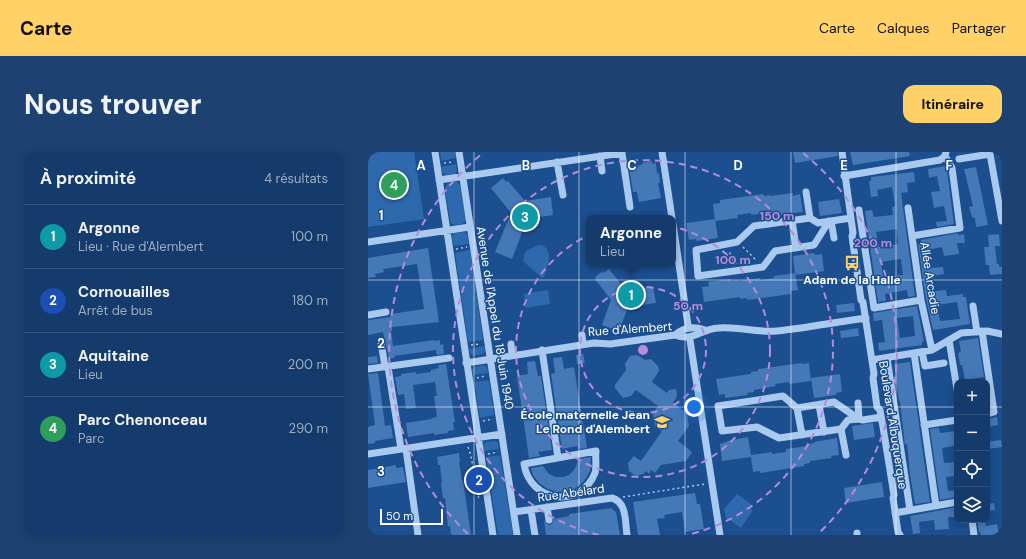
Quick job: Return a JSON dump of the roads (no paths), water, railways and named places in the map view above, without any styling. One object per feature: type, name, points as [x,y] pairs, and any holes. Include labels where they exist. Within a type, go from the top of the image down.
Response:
[{"type":"street","points":[[435,152],[493,535]]},
{"type":"street","name":"Avenue de l'Appel du 18 Juin 1940","points":[[459,152],[518,535]]},
{"type":"street","points":[[662,152],[672,215]]},
{"type":"street","name":"Boulevard Albuquerque","points":[[842,152],[853,243],[861,300],[863,302],[866,318],[877,407],[880,410],[894,495],[893,498],[898,532],[900,535]]},
{"type":"street","points":[[439,180],[622,153],[630,207]]},
{"type":"street","points":[[844,176],[940,160],[945,154],[952,168],[960,228],[912,236]]},
{"type":"street","points":[[959,159],[990,154],[1000,201],[1002,221]]},
{"type":"street","points":[[600,156],[602,171]]},
{"type":"street","points":[[557,162],[563,195]]},
{"type":"street","points":[[806,192],[810,218]]},
{"type":"street","name":"Allée Arcadie","points":[[908,208],[921,300],[932,350]]},
{"type":"street","points":[[859,210],[874,308],[921,300]]},
{"type":"street","points":[[830,221],[814,245],[775,250],[763,267],[698,276],[696,250],[735,242],[754,226],[810,218],[818,223],[830,221],[851,218]]},
{"type":"street","points":[[792,220],[796,248]]},
{"type":"street","points":[[830,221],[834,238]]},
{"type":"street","points":[[368,242],[470,227]]},
{"type":"street","points":[[676,244],[688,325]]},
{"type":"street","points":[[973,306],[988,379]]},
{"type":"street","points":[[368,315],[386,312]]},
{"type":"street","name":"Rue d'Alembert","points":[[466,362],[583,344],[610,344],[675,335],[682,338],[698,336],[705,330],[719,328],[776,331],[866,318]]},
{"type":"street","points":[[872,360],[932,350],[961,333],[979,332],[1002,334]]},
{"type":"street","points":[[582,335],[583,344]]},
{"type":"street","points":[[690,340],[720,535]]},
{"type":"street","points":[[949,340],[955,379]]},
{"type":"street","points":[[381,342],[403,449],[418,535]]},
{"type":"street","points":[[511,344],[512,355]]},
{"type":"street","points":[[542,350],[558,458]]},
{"type":"street","points":[[922,352],[925,366],[944,363]]},
{"type":"street","points":[[914,353],[936,506]]},
{"type":"street","points":[[368,369],[449,358]]},
{"type":"street","points":[[887,358],[910,510]]},
{"type":"street","points":[[990,391],[994,412],[990,413]]},
{"type":"street","points":[[802,435],[798,408],[783,396],[718,406],[722,431],[758,427],[779,438],[802,435],[824,432],[841,429],[848,420],[863,420],[881,417]]},
{"type":"street","points":[[798,408],[834,402],[859,419]]},
{"type":"street","points":[[858,403],[859,419]]},
{"type":"street","points":[[819,405],[824,432]]},
{"type":"street","points":[[924,425],[954,420]]},
{"type":"street","points":[[841,429],[846,455]]},
{"type":"street","points":[[368,454],[502,434]]},
{"type":"street","points":[[596,451],[595,472],[588,484],[576,494],[549,496],[537,490],[525,472],[524,464],[558,458],[596,451]]},
{"type":"street","name":"Rue Abélard","points":[[514,512],[607,498],[616,499],[623,507],[627,535]]},
{"type":"street","points":[[895,513],[954,503]]},
{"type":"street","points":[[547,507],[549,520]]},
{"type":"street","points":[[530,510],[535,535]]},
{"type":"street","points":[[972,523],[974,535]]},
{"type":"place","name":"Parc Chenonceau","points":[[394,185]]},
{"type":"place","name":"Aquitaine","points":[[525,217]]},
{"type":"place","name":"Adam de la Halle","points":[[852,263]]},
{"type":"place","name":"Argonne","points":[[631,295]]},
{"type":"place","name":"École maternelle Jean Le Rond d'Alembert","points":[[662,422]]},
{"type":"place","name":"Cornouailles","points":[[479,480]]}]
